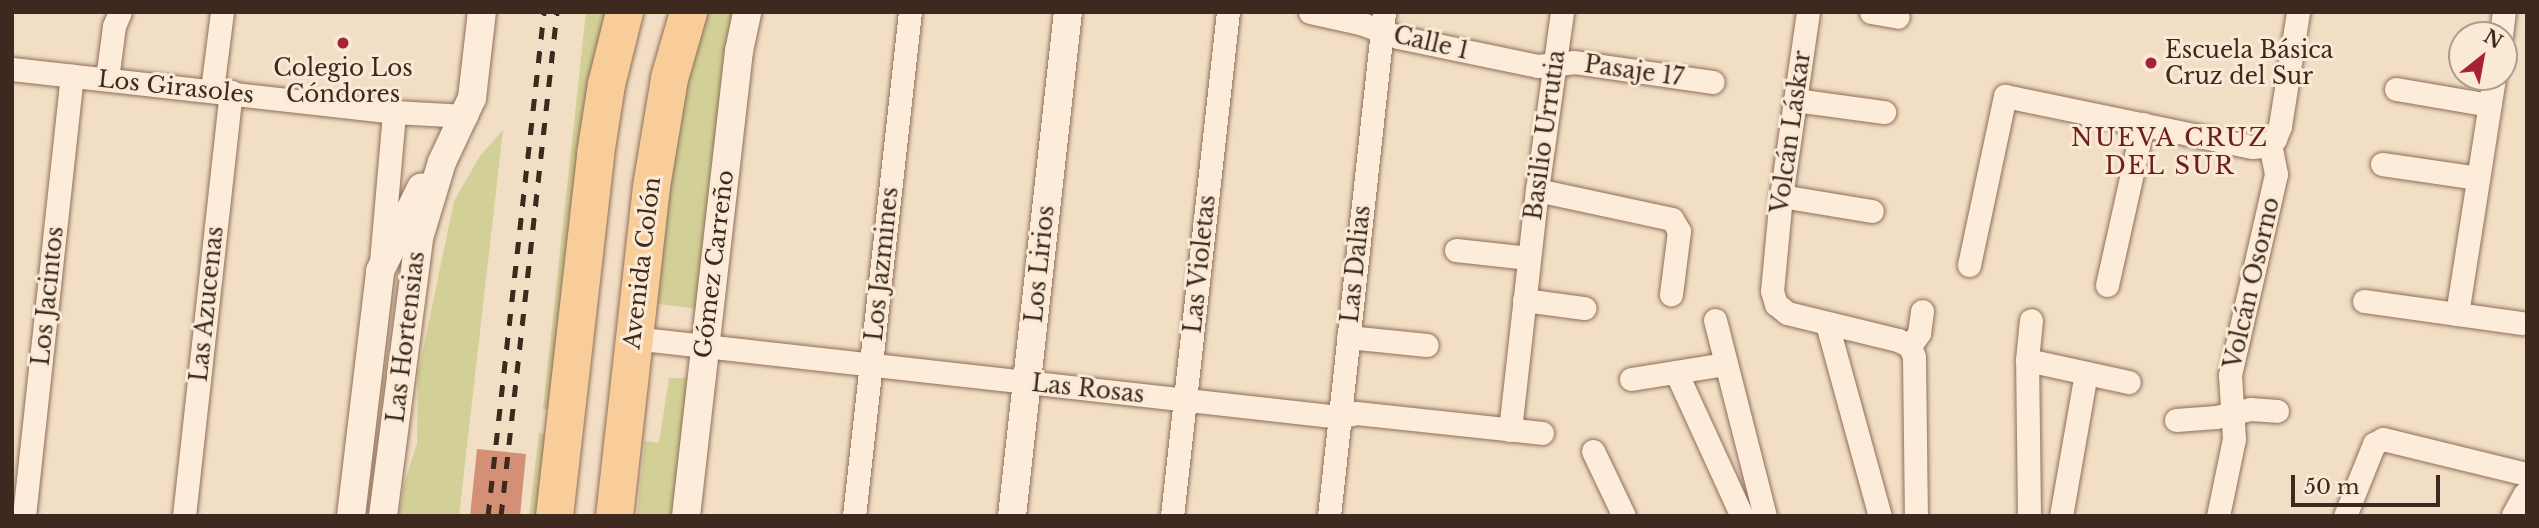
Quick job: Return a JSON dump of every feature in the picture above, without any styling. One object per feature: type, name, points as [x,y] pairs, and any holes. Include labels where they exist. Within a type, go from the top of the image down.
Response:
[{"type":"main road","points":[[554,516],[594,154],[606,84],[624,12]]},
{"type":"main road","name":"Avenida Colón","points":[[614,516],[633,338],[662,114],[688,12]]},
{"type":"street","points":[[107,79],[114,26],[120,12]]},
{"type":"street","name":"Las Azucenas","points":[[184,516],[221,91],[222,12]]},
{"type":"street","name":"Las Hortensias","points":[[383,516],[416,258],[424,218],[442,162],[466,116],[474,90],[482,12]]},
{"type":"street","name":"Gómez Carreño","points":[[686,516],[739,51],[747,12]]},
{"type":"street","name":"Los Jazmines","points":[[854,516],[909,12]]},
{"type":"street","name":"Los Lirios","points":[[1012,516],[1068,12]]},
{"type":"street","name":"Las Violetas","points":[[1172,516],[1228,12]]},
{"type":"street","name":"Calle 1","points":[[1310,12],[1360,23],[1383,22],[1538,66],[1554,65]]},
{"type":"street","name":"Basilio Urrutia","points":[[1510,430],[1537,190],[1562,12]]},
{"type":"street","name":"Volcán Láskar","points":[[1808,12],[1781,196],[1772,291],[1776,304],[1787,313],[1827,324]]},
{"type":"street","points":[[1871,12],[1898,17]]},
{"type":"street","name":"Volcán Osorno","points":[[2218,516],[2232,457],[2234,413],[2231,375],[2276,174],[2270,143],[2280,126],[2298,12]]},
{"type":"street","name":"Las Dalias","points":[[1329,516],[1383,22]]},
{"type":"street","name":"Pasaje 17","points":[[1554,65],[1574,62],[1713,82]]},
{"type":"street","name":"Los Girasoles","points":[[12,69],[394,112],[466,116]]},
{"type":"street","name":"Los Jacintos","points":[[24,516],[72,76]]},
{"type":"street","points":[[2396,89],[2490,105]]},
{"type":"street","points":[[2457,314],[2492,91]]},
{"type":"street","points":[[1969,265],[2005,96],[2252,147],[2270,143]]},
{"type":"street","points":[[1795,100],[1884,112]]},
{"type":"street","name":"Las Hortensias","points":[[351,516],[380,271],[394,112]]},
{"type":"street","points":[[2106,285],[2143,124]]},
{"type":"street","name":"Las Hortensias","points":[[380,271],[416,196],[442,162]]},
{"type":"street","points":[[2382,164],[2478,178]]},
{"type":"street","points":[[1537,190],[1672,219],[1679,232],[1671,294]]},
{"type":"street","points":[[1781,196],[1872,211]]},
{"type":"street","points":[[1456,250],[1529,258]]},
{"type":"street","points":[[1524,300],[1584,308]]},
{"type":"street","points":[[2364,301],[2521,323]]},
{"type":"street","points":[[1916,516],[1914,371],[1910,346],[1919,333],[1922,311]]},
{"type":"street","points":[[1715,320],[1765,516]]},
{"type":"street","points":[[2029,516],[2027,360],[2032,320]]},
{"type":"street","points":[[1880,516],[1827,324],[1898,340],[1910,346]]},
{"type":"street","points":[[1348,337],[1427,345]]},
{"type":"street","name":"Las Rosas","points":[[633,338],[1339,417],[1356,413],[1542,433]]},
{"type":"street","points":[[2027,360],[2129,382]]},
{"type":"street","points":[[1631,379],[1726,364]]},
{"type":"street","points":[[1676,372],[1742,516]]},
{"type":"street","points":[[2062,516],[2086,373]]},
{"type":"street","points":[[2176,420],[2250,409],[2277,411]]},
{"type":"street","points":[[2345,516],[2378,441],[2388,439],[2527,474]]},
{"type":"street","points":[[1593,451],[1611,505],[1624,516]]},
{"type":"street","points":[[2516,516],[2527,496]]},
{"type":"shaded area","points":[[586,12],[614,12],[556,409],[543,409]]},
{"type":"shaded area","points":[[700,12],[732,12],[700,309],[650,303],[681,77]]},
{"type":"shaded area","points":[[503,130],[459,516],[399,516],[404,484],[417,443],[418,374],[454,201],[480,156]]},
{"type":"shaded area","points":[[669,378],[692,378],[677,516],[637,516],[645,441],[659,443]]},
{"type":"shaded area","points":[[539,433],[549,435],[540,516],[529,516]]},
{"type":"building","points":[[477,449],[526,454],[520,516],[470,516]]},
{"type":"railway","points":[[488,516],[544,12]]},
{"type":"railway","points":[[501,516],[557,12]]},
{"type":"place","name":"Colegio Los Cóndores","points":[[343,43]]},
{"type":"place","name":"Escuela Básica Cruz del Sur","points":[[2151,63]]},
{"type":"district","name":"NUEVA CRUZ DEL SUR","points":[[2170,152]]}]
